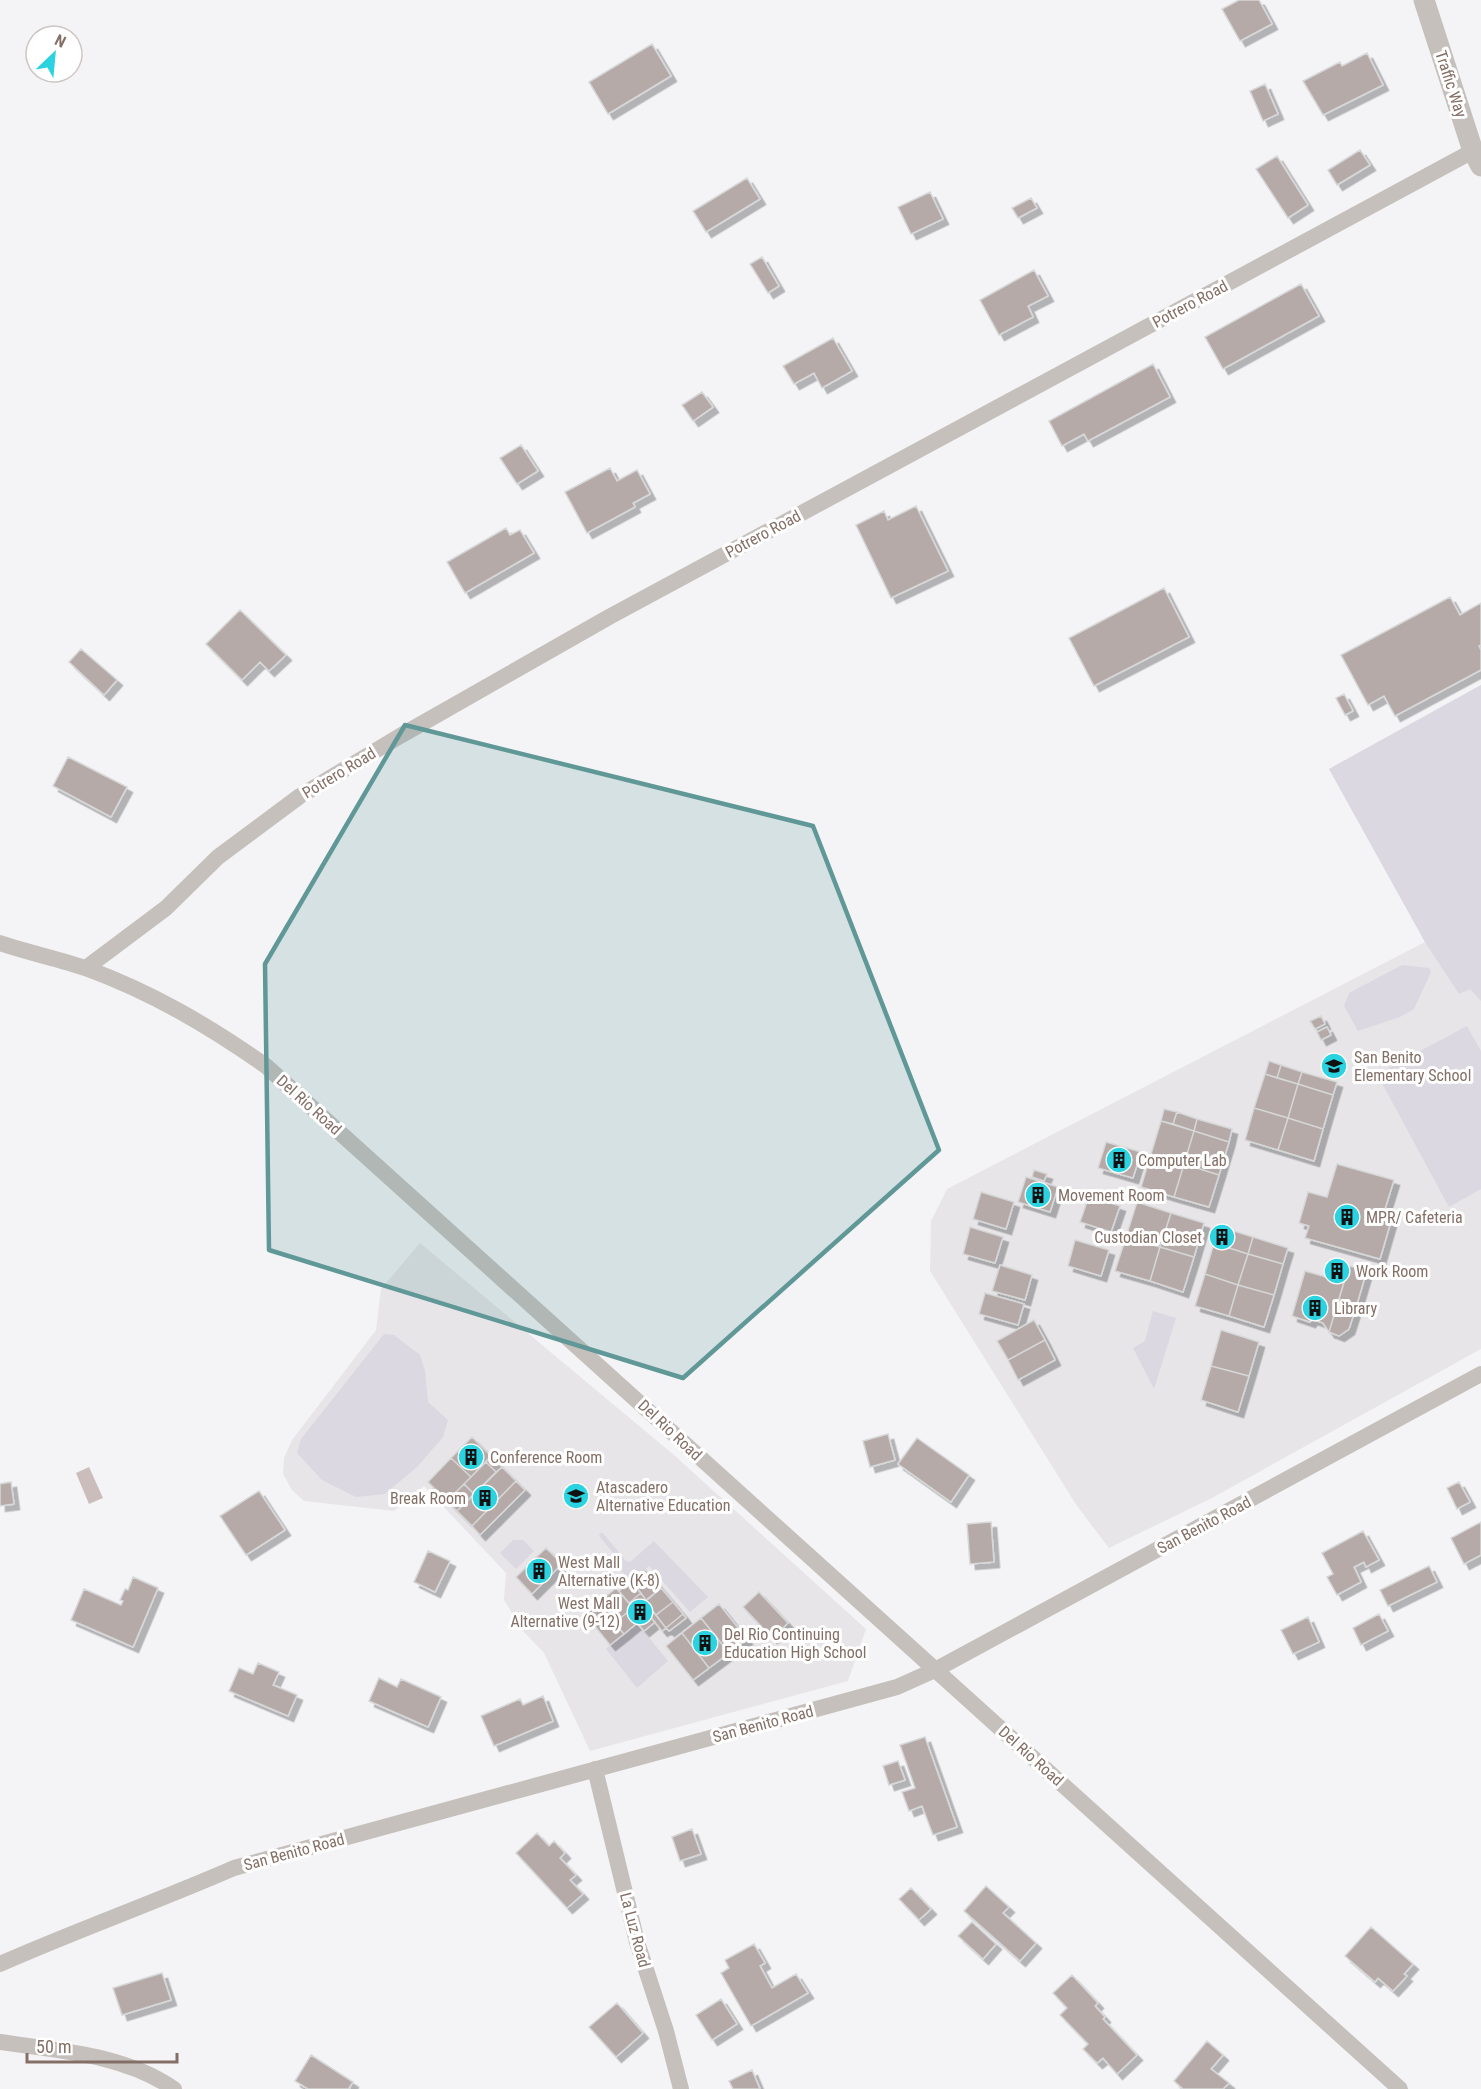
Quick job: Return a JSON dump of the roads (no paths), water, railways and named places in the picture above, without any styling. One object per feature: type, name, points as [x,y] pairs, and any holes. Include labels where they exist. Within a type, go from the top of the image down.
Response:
[{"type":"street","name":"Traffic Way","points":[[1424,0],[1477,159]]},
{"type":"street","name":"Potrero Road","points":[[86,968],[166,908],[218,857],[300,796],[400,736],[609,617],[1477,159]]},
{"type":"street","name":"Del Rio Road","points":[[0,943],[86,968],[146,994],[219,1032],[266,1066],[1400,2089]]},
{"type":"street","name":"San Benito Road","points":[[0,1964],[62,1936],[234,1868],[897,1687],[935,1670],[1481,1374]]},
{"type":"street","name":"La Luz Road","points":[[595,1769],[637,1942],[666,2031],[681,2089]]},
{"type":"street","points":[[0,2042],[132,2066],[174,2089]]},
{"type":"place","name":"San Benito Elementary School","points":[[1334,1066]]},
{"type":"place","name":"Computer Lab","points":[[1119,1160]]},
{"type":"place","name":"Movement Room","points":[[1038,1195]]},
{"type":"place","name":"MPR/ Cafeteria","points":[[1347,1217]]},
{"type":"place","name":"Custodian Closet","points":[[1222,1237]]},
{"type":"place","name":"Work Room","points":[[1337,1271]]},
{"type":"place","name":"Library","points":[[1315,1308]]},
{"type":"place","name":"Conference Room","points":[[471,1457]]},
{"type":"place","name":"Atascadero Alternative Education","points":[[576,1496]]},
{"type":"place","name":"Break Room","points":[[485,1498]]},
{"type":"place","name":"West Mall Alternative (K-8)","points":[[539,1571]]},
{"type":"place","name":"West Mall Alternative (9-12)","points":[[640,1612]]},
{"type":"place","name":"Del Rio Continuing Education High School","points":[[705,1643]]}]
